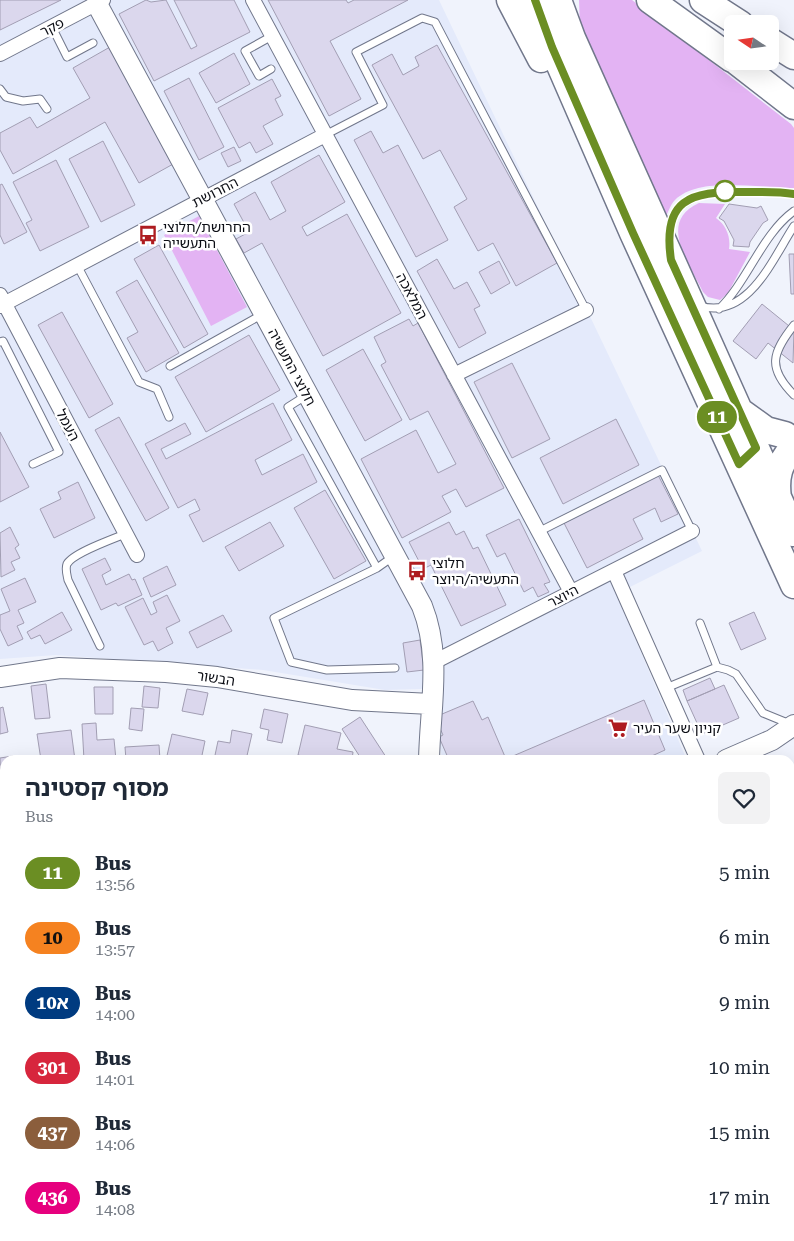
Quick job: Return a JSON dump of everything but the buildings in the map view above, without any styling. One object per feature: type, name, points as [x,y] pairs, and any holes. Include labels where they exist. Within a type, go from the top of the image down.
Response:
[{"type":"highway","points":[[510,0],[752,458],[778,498],[794,534]]},
{"type":"highway","points":[[535,0],[552,47],[633,233]]},
{"type":"highway","points":[[558,0],[572,38],[740,411],[752,458],[794,585]]},
{"type":"highway","points":[[568,0],[572,38]]},
{"type":"highway","points":[[651,0],[724,53]]},
{"type":"highway","points":[[703,0],[726,15]]},
{"type":"highway","points":[[779,47],[794,56]]},
{"type":"highway","points":[[747,70],[794,106]]},
{"type":"highway","points":[[750,70],[794,96]]},
{"type":"highway","points":[[740,411],[766,430],[792,440],[777,473],[778,498]]},
{"type":"street","name":"המלאכה","points":[[253,0],[571,592]]},
{"type":"street","name":"פקר","points":[[0,54],[98,1]]},
{"type":"street","name":"חלוצי התעשיה","points":[[98,1],[202,199],[395,556],[429,625],[434,651],[430,755]]},
{"type":"street","name":"החרושת","points":[[2,302],[77,265],[325,135]]},
{"type":"street","name":"העמל","points":[[2,302],[137,555]]},
{"type":"street","points":[[454,375],[586,310]]},
{"type":"street","points":[[752,458],[792,440]]},
{"type":"street","name":"היוצר","points":[[434,662],[692,531]]},
{"type":"street","points":[[614,571],[696,755]]},
{"type":"street","name":"הבשור","points":[[0,677],[60,668],[166,672],[217,677],[352,700],[431,704]]},
{"type":"street","points":[[772,740],[794,725]]},
{"type":"street","points":[[738,755],[772,740],[794,734]]},
{"type":"lane","points":[[325,135],[383,105],[356,52],[422,18],[434,22],[586,310]]},
{"type":"lane","points":[[52,27],[67,57],[93,44]]},
{"type":"lane","points":[[271,69],[259,76],[245,51],[272,36]]},
{"type":"lane","points":[[0,89],[6,97],[23,101],[40,99],[47,109]]},
{"type":"lane","points":[[671,260],[668,238],[669,224],[686,201],[701,195],[720,191],[794,194]]},
{"type":"lane","points":[[719,309],[738,288],[779,225],[794,211]]},
{"type":"lane","points":[[692,304],[719,309],[737,304],[748,294],[794,226]]},
{"type":"lane","points":[[77,265],[139,382],[157,389],[169,417]]},
{"type":"lane","points":[[170,366],[264,313]]},
{"type":"lane","points":[[794,325],[777,348],[774,361],[777,373],[794,395]]},
{"type":"lane","points":[[0,342],[3,341],[59,452],[33,464]]},
{"type":"lane","points":[[307,395],[288,407],[377,568]]},
{"type":"lane","points":[[538,532],[662,470],[692,531]]},
{"type":"lane","points":[[100,646],[68,580],[67,563],[75,557],[125,534]]},
{"type":"lane","points":[[394,668],[327,670],[291,662],[274,618],[377,568],[395,556]]},
{"type":"lane","points":[[700,623],[717,667]]},
{"type":"lane","points":[[666,688],[717,667],[736,674],[756,706],[772,717],[794,725]]},
{"type":"shaded area","points":[[0,0],[439,0],[702,551],[616,594],[685,755],[441,755],[436,712],[444,678],[421,689],[385,690],[263,670],[56,655],[0,659]]},
{"type":"shaded area","points":[[579,0],[632,0],[791,124],[794,128],[794,188],[715,185],[700,188],[686,192],[675,200],[664,221],[580,28]]},
{"type":"shaded area","points":[[699,203],[725,204],[716,218],[723,224],[727,232],[729,249],[750,252],[728,293],[720,300],[708,297],[703,292],[680,244],[678,232],[680,221],[687,211]]},
{"type":"shaded area","points":[[199,216],[247,307],[211,326],[164,235]]},
{"type":"bus line","name":"11","points":[[535,0],[552,47],[633,233],[739,464],[756,448],[671,260],[668,238],[669,224],[686,201],[701,195],[720,191],[783,192],[794,194]]},
{"type":"place","name":"החרושת/חלוצי התעשייה","points":[[148,235]]},
{"type":"place","name":"חלוצי התעשיה/היוצר","points":[[417,571]]},
{"type":"place","name":"קניון שער העיר","points":[[618,728]]}]
